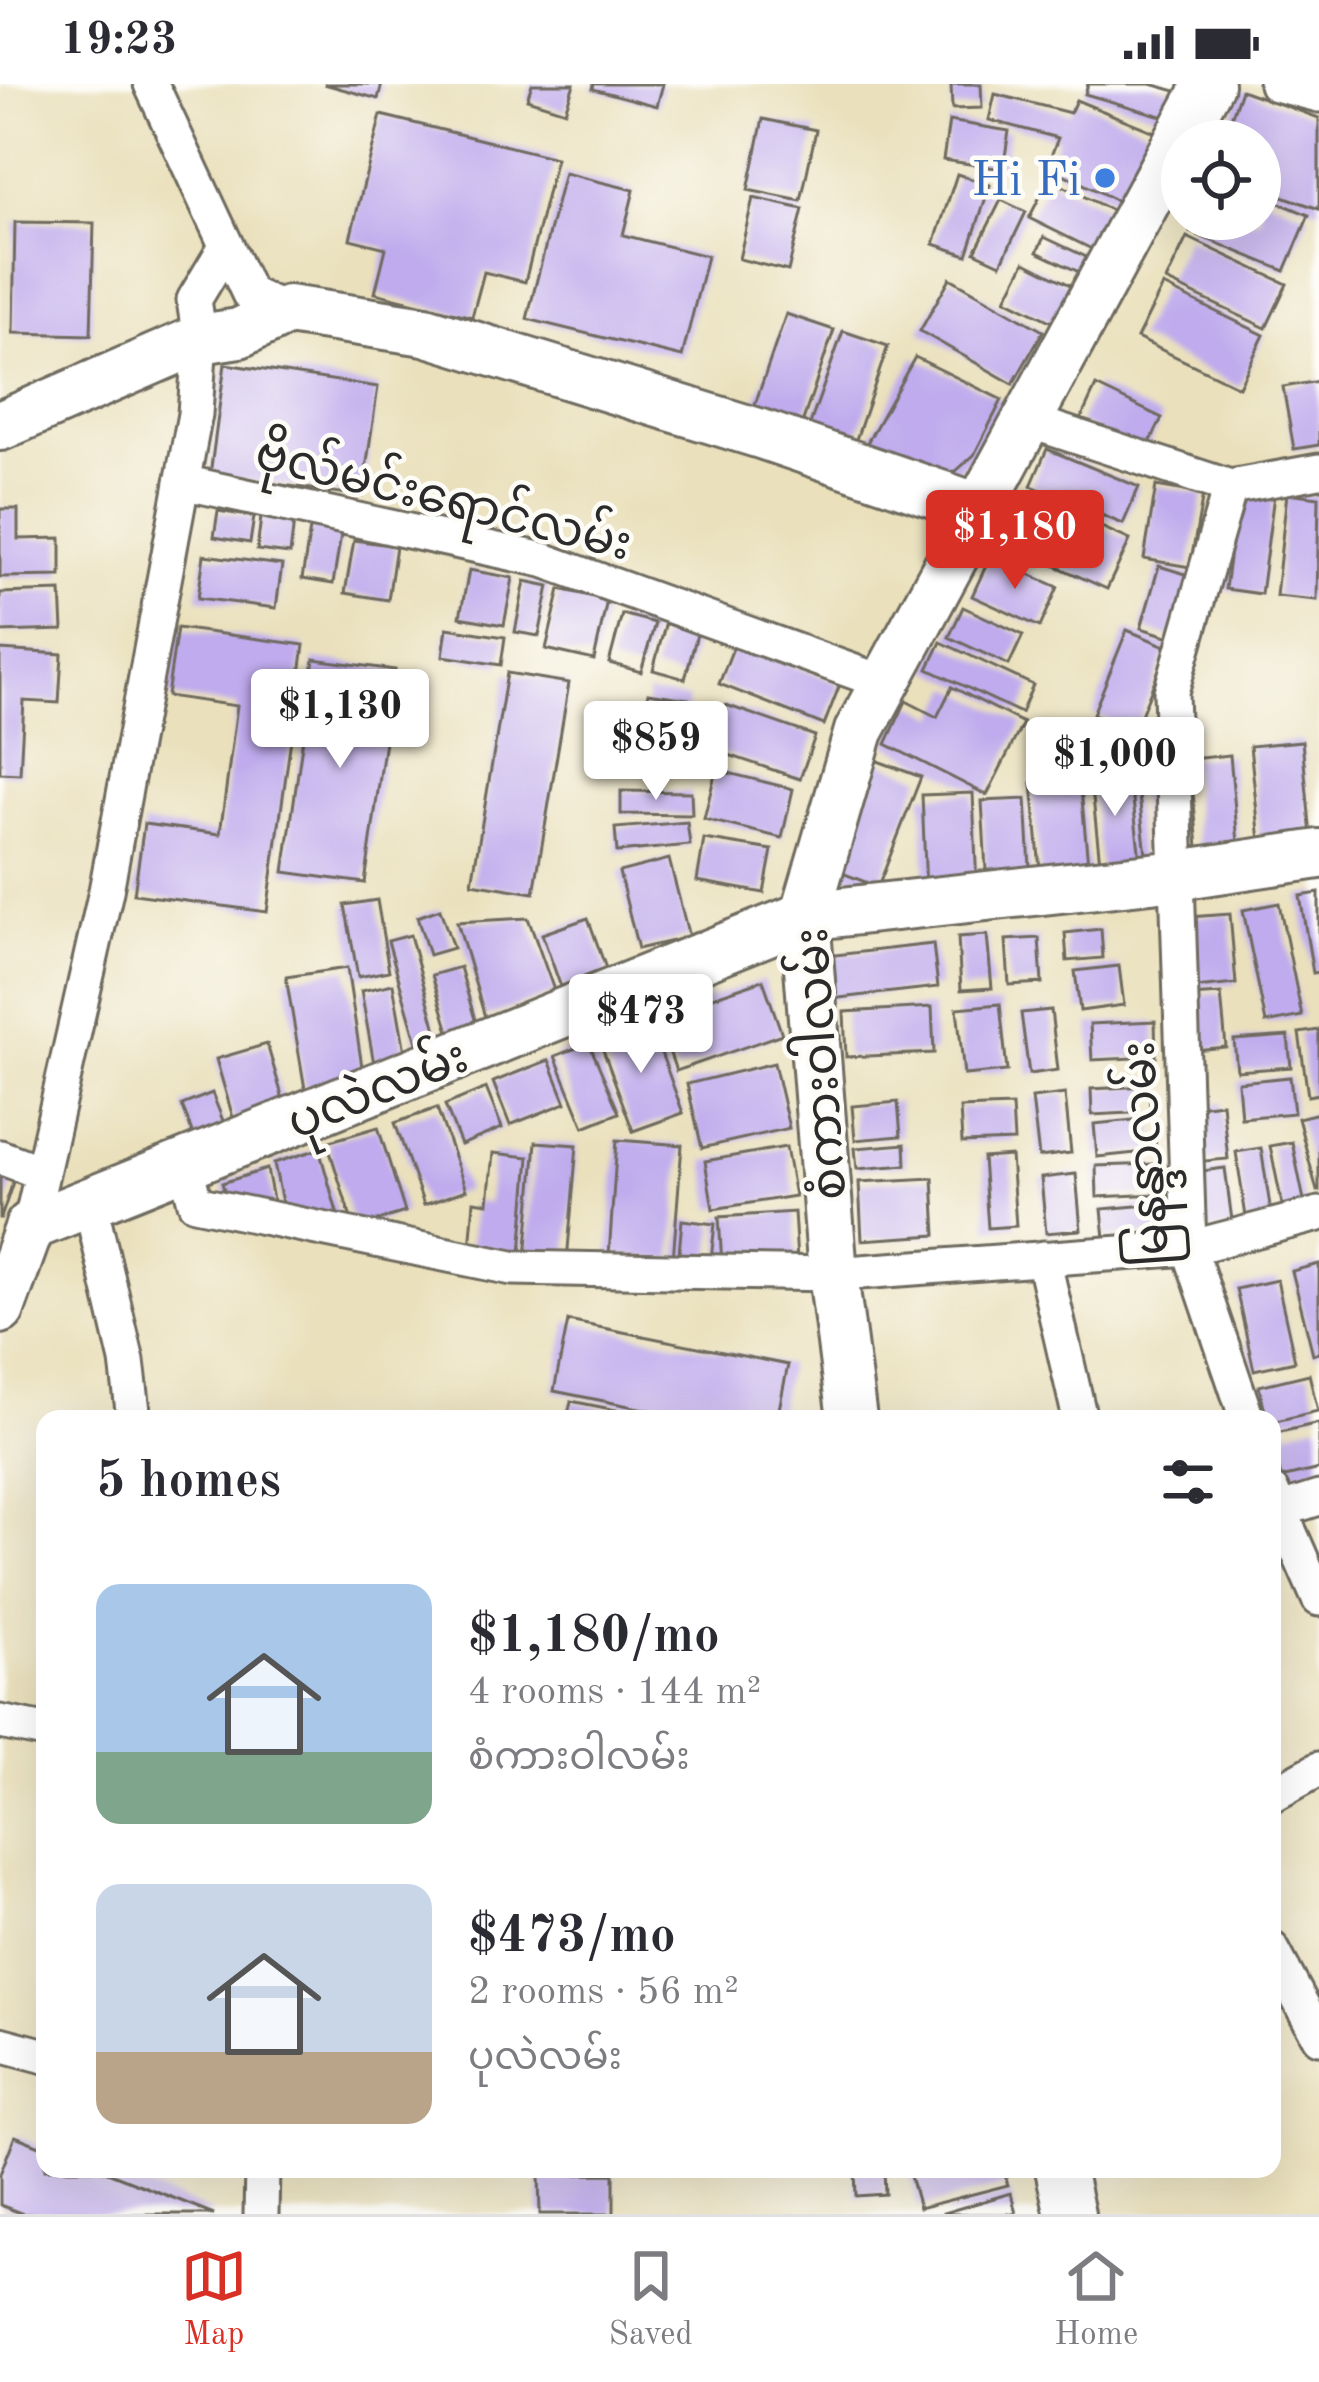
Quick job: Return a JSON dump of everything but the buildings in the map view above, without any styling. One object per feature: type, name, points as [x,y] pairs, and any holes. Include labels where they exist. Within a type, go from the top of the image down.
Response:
[{"type":"main road","name":"စံကားဝါလမ်း","points":[[851,1410],[833,1274],[806,916],[859,731],[1209,84]]},
{"type":"main road","points":[[0,426],[200,339],[239,333],[288,310],[425,331],[761,434],[978,508]]},
{"type":"main road","name":"ပုလဲလမ်း","points":[[30,1226],[806,916],[1178,875],[1319,854]]},
{"type":"main road","points":[[0,1309],[30,1226]]},
{"type":"main road","points":[[1062,2178],[1070,2214]]},
{"type":"street","points":[[151,84],[249,294],[288,310]]},
{"type":"street","points":[[1276,84],[1319,95]]},
{"type":"street","points":[[30,1226],[106,891],[195,414],[200,339],[194,300],[225,248]]},
{"type":"street","points":[[1029,421],[1231,487],[1319,471]]},
{"type":"street","name":"ဗိုလ်မင်းရောင်လမ်း","points":[[182,482],[543,560],[884,682]]},
{"type":"street","name":"မြနန္ဒာလမ်း","points":[[1231,487],[1171,692],[1189,1247],[1244,1410]]},
{"type":"street","points":[[0,1156],[40,1172]]},
{"type":"street","points":[[186,1166],[195,1203],[512,1268],[833,1274],[1189,1247],[1319,1214]]},
{"type":"street","points":[[90,1203],[127,1361],[133,1410]]},
{"type":"street","points":[[1043,1258],[1078,1410]]},
{"type":"street","points":[[1281,1501],[1319,1498]]},
{"type":"street","points":[[1281,1515],[1319,1599]]},
{"type":"street","points":[[0,1722],[36,1729]]},
{"type":"street","points":[[1281,1790],[1319,1769]]},
{"type":"street","points":[[1281,1966],[1319,2036]]},
{"type":"street","points":[[0,2044],[36,2054]]},
{"type":"street","points":[[261,2214],[262,2178]]},
{"type":"place","name":"Hi Fi","points":[[1105,178]]}]
